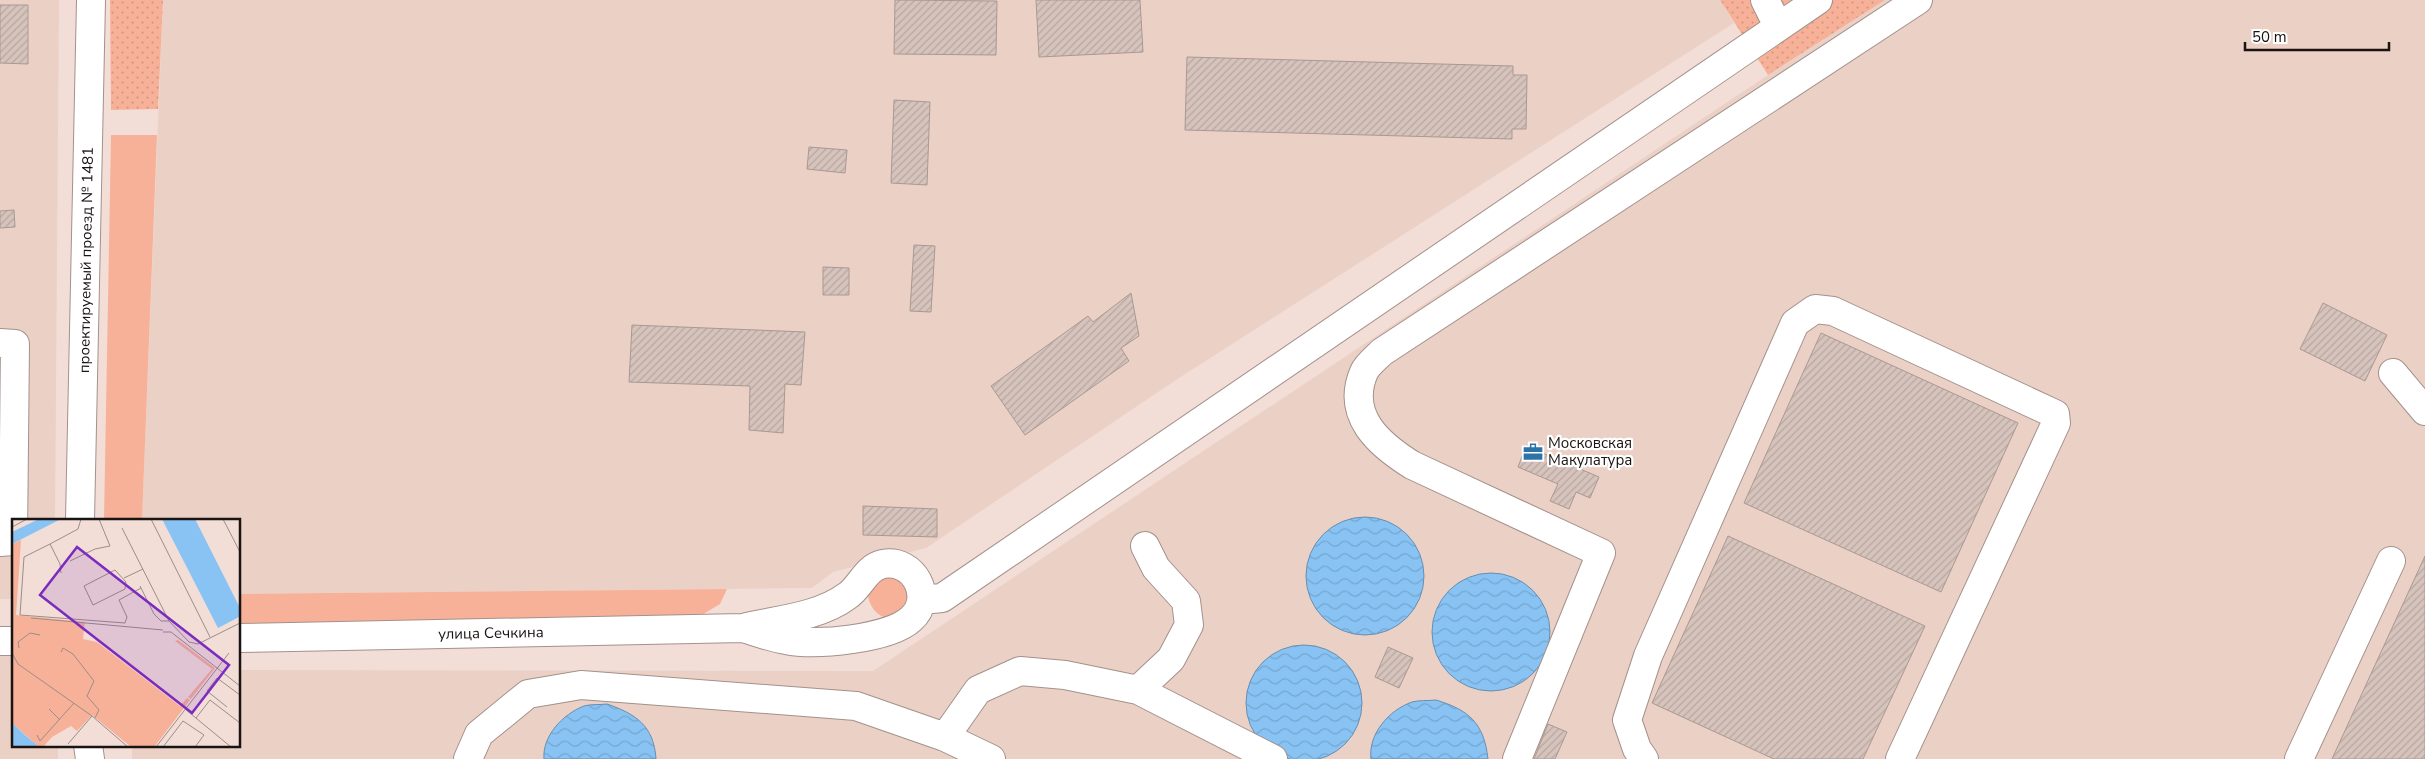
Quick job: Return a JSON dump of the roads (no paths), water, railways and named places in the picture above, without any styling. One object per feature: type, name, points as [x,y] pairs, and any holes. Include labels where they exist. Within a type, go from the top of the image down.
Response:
[{"type":"street","name":"проектируемый проезд № 1481","points":[[80,519],[91,0]]},
{"type":"street","points":[[1765,0],[1778,26]]},
{"type":"street","points":[[922,600],[942,598],[1818,0]]},
{"type":"street","points":[[1518,759],[1601,553],[1412,465],[1387,450],[1369,430],[1360,410],[1360,389],[1364,371],[1382,352],[1918,0]]},
{"type":"street","points":[[1644,759],[1637,749],[1627,720],[1648,656],[1795,323],[1815,309],[1833,311],[2055,414],[2056,423],[1900,759]]},
{"type":"street","points":[[0,343],[15,344],[13,519]]},
{"type":"street","points":[[2393,373],[2425,411]]},
{"type":"street","points":[[1138,690],[1171,659],[1189,625],[1186,601],[1156,568],[1145,546]]},
{"type":"street","points":[[2299,759],[2391,560]]},
{"type":"street","name":"улица Сечкина","points":[[240,638],[743,628],[820,610],[847,597],[859,586],[868,572],[882,564],[892,563],[912,572],[918,580],[922,600],[913,618],[895,629],[833,642],[788,640],[743,628]]},
{"type":"street","points":[[945,737],[978,690],[1020,672],[1065,675],[1138,690],[1273,759]]},
{"type":"street","points":[[468,759],[479,734],[528,694],[581,685],[856,706],[945,737],[991,759]]},
{"type":"street","points":[[88,746],[90,759]]},
{"type":"water","points":[[1365,517],[1387,522],[1398,527],[1414,543],[1419,554],[1424,576],[1419,598],[1414,609],[1398,625],[1387,630],[1365,635],[1343,630],[1332,625],[1316,609],[1311,598],[1306,576],[1311,554],[1316,543],[1332,527],[1343,522]]},
{"type":"water","points":[[1491,573],[1513,578],[1524,583],[1540,599],[1545,610],[1550,632],[1545,654],[1540,665],[1524,681],[1513,686],[1491,691],[1469,686],[1458,681],[1442,665],[1437,654],[1432,632],[1437,610],[1442,599],[1458,583],[1469,578]]},
{"type":"water","points":[[1293,646],[1315,646],[1326,649],[1336,655],[1352,671],[1358,681],[1361,692],[1361,714],[1358,725],[1352,735],[1336,751],[1326,757],[1315,760],[1293,760],[1282,757],[1272,751],[1256,735],[1250,725],[1247,714],[1247,692],[1250,681],[1256,671],[1272,655],[1282,649]]},
{"type":"water","points":[[1436,700],[1457,708],[1473,720],[1483,736],[1488,759],[1371,759],[1373,741],[1388,717],[1412,702]]},
{"type":"water","points":[[607,704],[627,712],[642,723],[652,738],[656,759],[544,759],[546,742],[555,727],[562,720],[584,706]]},
{"type":"place","name":"Московская Макулатура","points":[[1533,452]]}]
